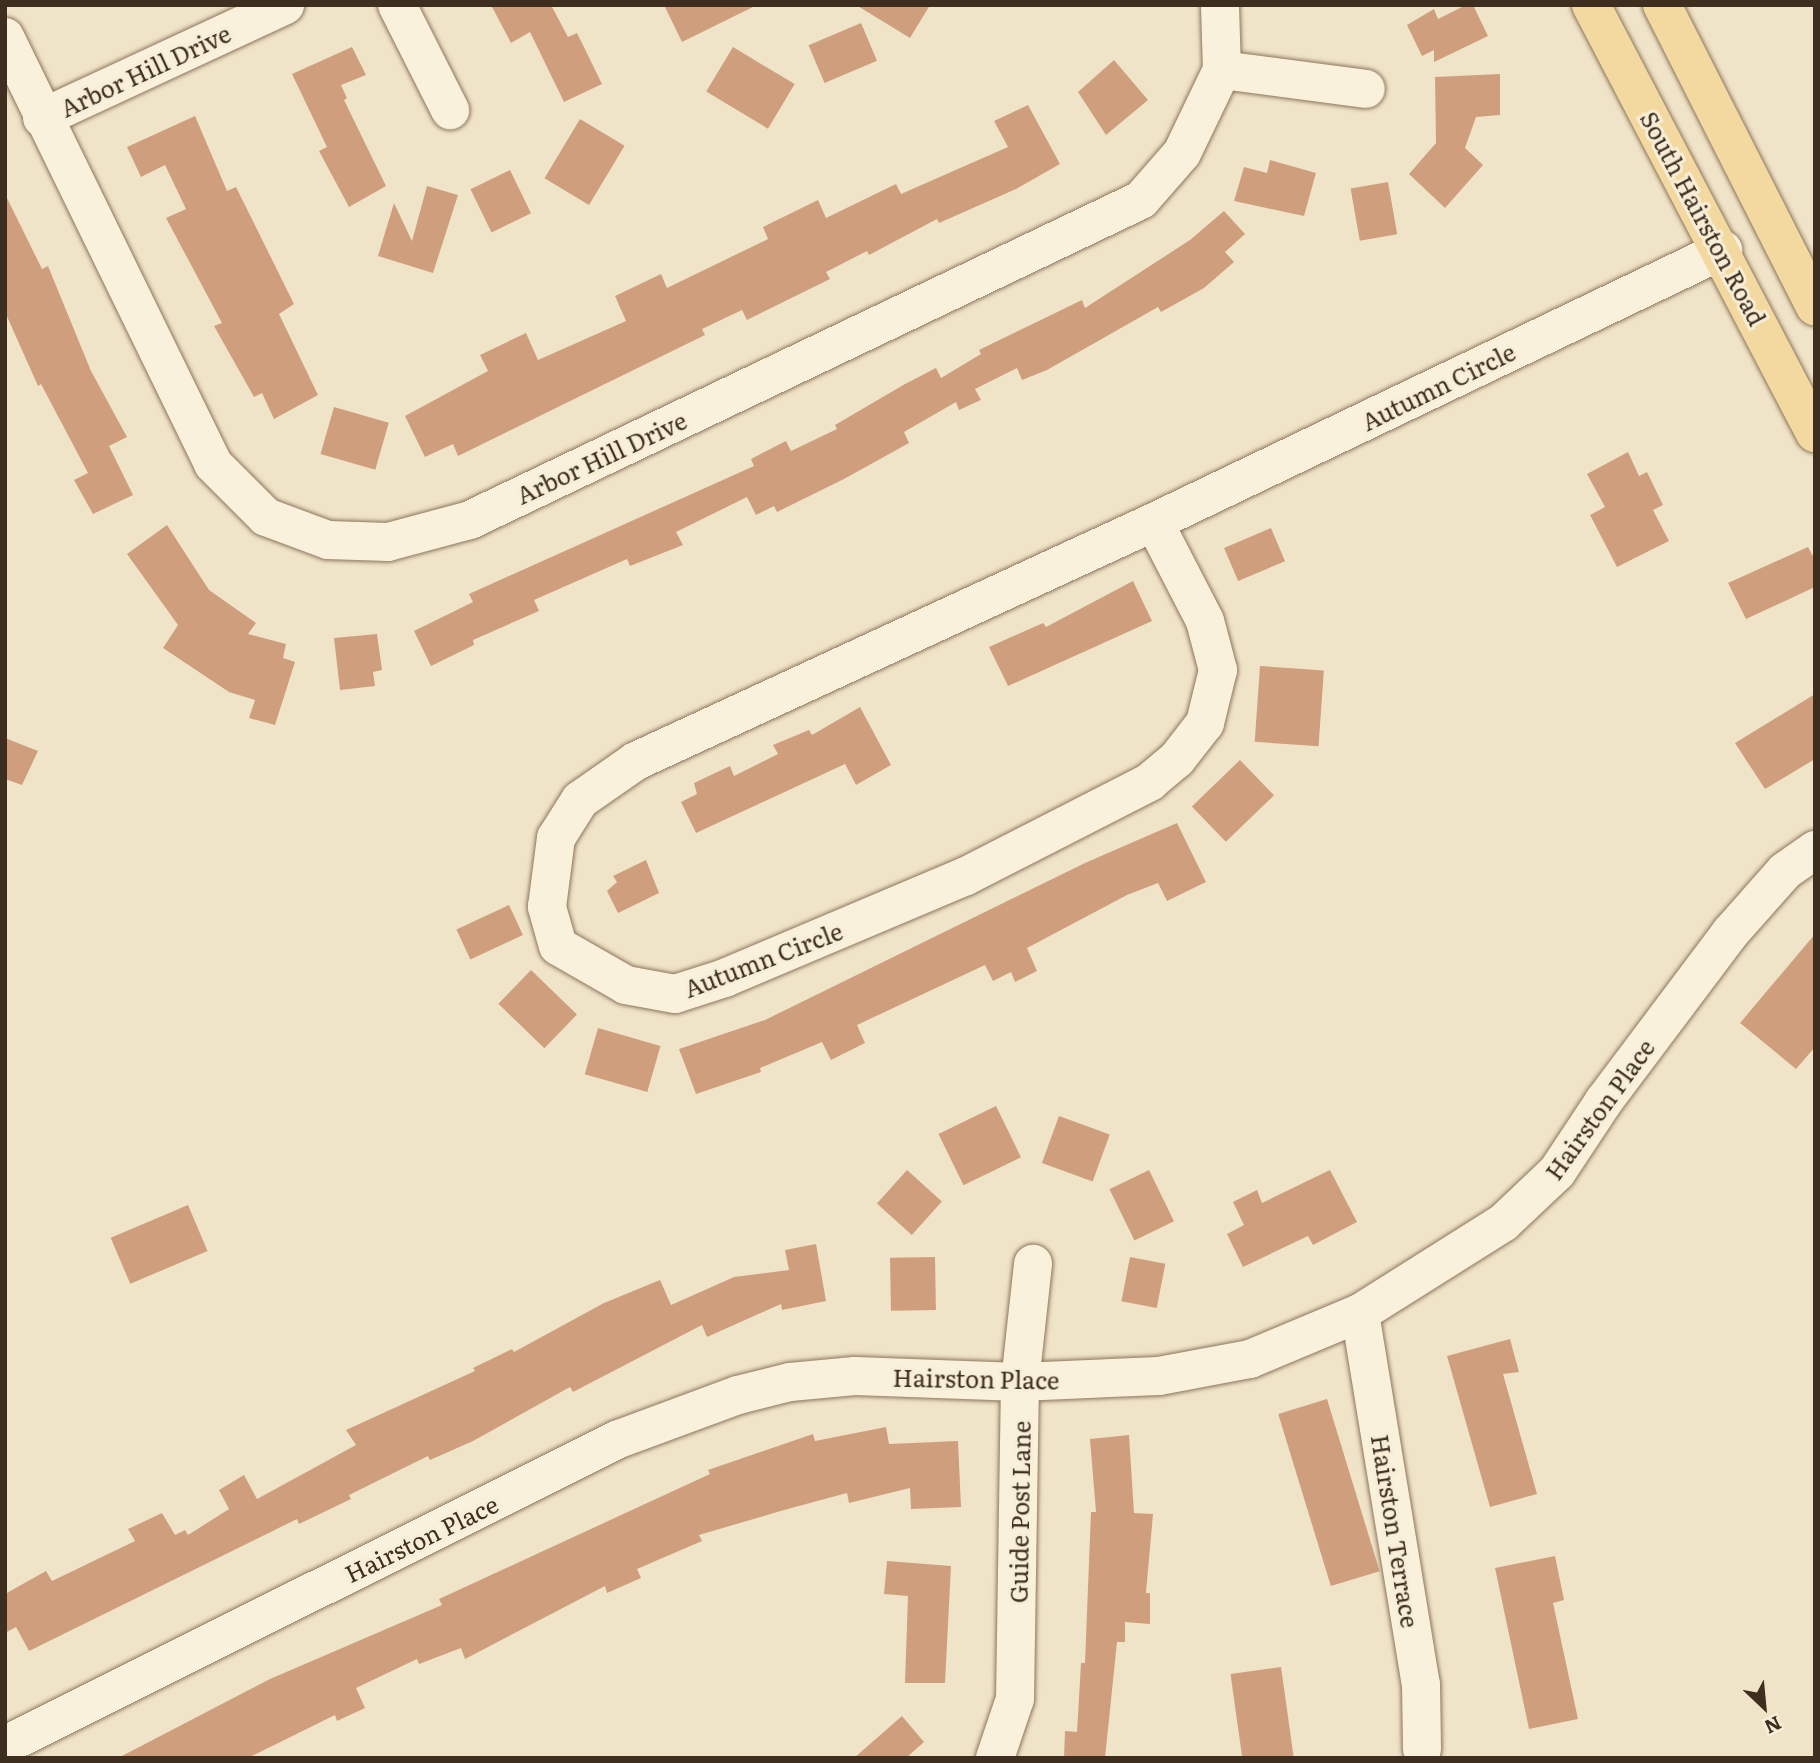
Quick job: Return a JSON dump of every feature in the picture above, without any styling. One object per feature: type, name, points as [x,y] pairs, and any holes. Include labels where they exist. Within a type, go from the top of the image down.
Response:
[{"type":"main road","name":"South Hairston Road","points":[[1591,5],[1723,250],[1815,433]]},
{"type":"main road","points":[[1662,5],[1815,306]]},
{"type":"street","name":"Arbor Hill Drive","points":[[42,118],[285,5]]},
{"type":"street","points":[[397,5],[450,110]]},
{"type":"street","name":"Arbor Hill Drive","points":[[5,37],[42,118],[213,464],[266,517],[328,540],[388,542],[470,520],[1141,200],[1182,153],[1222,70],[1220,5]]},
{"type":"street","points":[[1222,70],[1366,89]]},
{"type":"street","name":"Autumn Circle","points":[[1154,522],[1205,621],[1218,670],[1205,723],[1177,759],[1150,782],[966,876],[725,978],[674,994],[626,985],[558,946],[547,907],[556,838],[580,800],[636,761],[1154,522],[1723,250]]},
{"type":"street","name":"Hairston Place","points":[[5,1745],[620,1439],[738,1395],[790,1382],[855,1376],[1020,1382],[1160,1376],[1250,1359],[1360,1313],[1503,1223],[1558,1172],[1604,1101],[1731,932],[1785,871],[1815,850]]},
{"type":"street","name":"Guide Post Lane","points":[[995,1758],[1015,1699],[1020,1382],[1034,1264]]},
{"type":"street","name":"Hairston Terrace","points":[[1360,1313],[1421,1684],[1422,1749]]},
{"type":"building","points":[[491,5],[551,5],[568,37],[577,33],[602,84],[564,102],[530,32],[511,43]]},
{"type":"building","points":[[664,5],[757,5],[682,42]]},
{"type":"building","points":[[856,5],[930,5],[910,38]]},
{"type":"building","points":[[1466,5],[1473,5],[1488,36],[1434,62],[1434,50],[1422,56],[1407,25],[1434,9],[1438,19]]},
{"type":"building","points":[[861,23],[877,61],[825,83],[809,45]]},
{"type":"building","points":[[352,47],[366,75],[341,85],[347,98],[344,100],[386,186],[349,207],[319,151],[327,147],[292,74]]},
{"type":"building","points":[[733,47],[795,84],[768,129],[706,92]]},
{"type":"building","points":[[1114,60],[1148,100],[1106,135],[1078,92]]},
{"type":"building","points":[[1500,74],[1500,115],[1476,117],[1465,148],[1483,165],[1445,208],[1409,174],[1436,143],[1435,77]]},
{"type":"building","points":[[1028,105],[1060,164],[1016,189],[939,223],[937,219],[869,255],[867,251],[826,272],[830,279],[747,320],[742,310],[702,329],[705,335],[458,456],[453,444],[425,457],[405,416],[488,371],[480,355],[526,333],[538,360],[626,321],[615,296],[661,274],[667,288],[768,239],[763,227],[818,200],[826,218],[896,184],[901,194],[1008,147],[994,121]]},
{"type":"building","points":[[195,116],[227,191],[236,187],[294,304],[279,314],[318,395],[274,419],[262,393],[254,397],[214,326],[222,323],[166,218],[186,209],[165,165],[141,177],[127,147]]},
{"type":"building","points":[[580,119],[625,146],[589,205],[544,178]]},
{"type":"building","points":[[1270,160],[1316,173],[1304,216],[1234,201],[1244,167],[1267,173]]},
{"type":"building","points":[[510,170],[531,213],[491,232],[470,189]]},
{"type":"building","points":[[1388,182],[1397,234],[1360,241],[1351,189]]},
{"type":"building","points":[[427,186],[458,195],[433,273],[378,256],[394,203],[412,241]]},
{"type":"building","points":[[5,194],[42,269],[48,266],[91,371],[127,437],[109,446],[133,495],[93,514],[74,480],[88,473],[41,384],[38,386],[5,312]]},
{"type":"building","points":[[1224,211],[1245,234],[1225,252],[1234,262],[1204,288],[1161,312],[1158,307],[1047,370],[1022,380],[1017,368],[975,389],[981,400],[959,410],[956,402],[904,432],[909,443],[777,512],[774,506],[756,515],[747,497],[676,532],[683,545],[630,566],[627,559],[534,600],[539,611],[473,640],[474,645],[431,666],[414,631],[473,602],[469,594],[754,466],[751,459],[786,441],[791,451],[837,429],[835,425],[905,384],[936,368],[941,378],[981,354],[979,350],[1082,300],[1085,308],[1190,240]]},
{"type":"building","points":[[334,407],[389,423],[375,470],[320,454]]},
{"type":"building","points":[[1628,452],[1639,476],[1647,472],[1663,505],[1653,510],[1669,541],[1617,567],[1590,515],[1605,507],[1587,474]]},
{"type":"building","points":[[167,525],[209,590],[256,623],[248,634],[286,644],[283,658],[295,662],[275,725],[249,718],[255,700],[229,692],[163,648],[178,625],[127,554]]},
{"type":"building","points":[[1271,528],[1285,561],[1238,581],[1224,548]]},
{"type":"building","points":[[1808,547],[1815,560],[1815,587],[1746,619],[1728,583]]},
{"type":"building","points":[[1133,581],[1152,621],[1008,686],[989,647],[1043,623],[1046,627]]},
{"type":"building","points":[[377,634],[382,670],[373,672],[375,686],[340,690],[334,638]]},
{"type":"building","points":[[1260,666],[1324,670],[1319,746],[1255,742]]},
{"type":"building","points":[[1815,694],[1815,759],[1765,789],[1735,743]]},
{"type":"building","points":[[860,707],[891,765],[856,785],[845,764],[696,833],[681,802],[697,794],[694,783],[730,766],[734,776],[778,754],[773,745],[809,730],[812,735]]},
{"type":"building","points":[[5,738],[38,751],[22,785],[5,779]]},
{"type":"building","points":[[1240,760],[1274,795],[1226,842],[1192,807]]},
{"type":"building","points":[[1177,823],[1206,882],[1167,901],[1158,883],[1127,895],[1027,948],[1037,971],[1015,982],[1011,972],[993,981],[985,965],[857,1025],[865,1043],[831,1060],[822,1042],[760,1068],[761,1072],[696,1094],[679,1049],[765,1020],[1085,863]]},
{"type":"building","points":[[646,860],[659,893],[618,913],[607,891],[617,882],[613,876]]},
{"type":"building","points":[[509,905],[523,935],[470,959],[456,930]]},
{"type":"building","points":[[1815,934],[1815,1047],[1796,1069],[1740,1023]]},
{"type":"building","points":[[531,970],[577,1014],[544,1048],[498,1004]]},
{"type":"building","points":[[598,1028],[660,1046],[647,1092],[585,1074]]},
{"type":"building","points":[[996,1106],[1021,1157],[963,1185],[938,1134]]},
{"type":"building","points":[[1059,1116],[1110,1134],[1093,1181],[1042,1163]]},
{"type":"building","points":[[907,1170],[942,1201],[912,1235],[877,1203]]},
{"type":"building","points":[[1149,1170],[1174,1221],[1134,1241],[1109,1189]]},
{"type":"building","points":[[1330,1170],[1357,1222],[1313,1245],[1308,1236],[1243,1267],[1227,1234],[1244,1225],[1233,1202],[1257,1190],[1262,1203]]},
{"type":"building","points":[[188,1205],[208,1251],[130,1284],[111,1238]]},
{"type":"building","points":[[816,1244],[826,1301],[782,1310],[781,1304],[707,1337],[702,1325],[573,1392],[570,1387],[473,1441],[430,1460],[428,1456],[349,1495],[351,1499],[299,1524],[297,1519],[29,1651],[16,1627],[5,1633],[5,1594],[46,1571],[52,1581],[135,1541],[128,1529],[162,1513],[175,1535],[185,1530],[188,1535],[229,1509],[219,1490],[244,1475],[257,1499],[356,1445],[346,1430],[475,1371],[473,1368],[512,1349],[514,1352],[604,1303],[660,1280],[671,1305],[734,1277],[789,1270],[785,1250]]},
{"type":"building","points":[[935,1257],[936,1310],[891,1311],[890,1258]]},
{"type":"building","points":[[1130,1257],[1165,1264],[1157,1308],[1121,1301]]},
{"type":"building","points":[[1510,1339],[1519,1372],[1503,1374],[1537,1494],[1490,1507],[1447,1356]]},
{"type":"building","points":[[1327,1399],[1380,1571],[1331,1586],[1278,1414]]},
{"type":"building","points":[[886,1427],[889,1444],[958,1441],[961,1507],[911,1509],[910,1488],[849,1503],[847,1493],[699,1535],[702,1541],[637,1569],[641,1578],[607,1593],[605,1586],[465,1659],[461,1648],[419,1664],[417,1659],[356,1688],[365,1708],[337,1721],[335,1715],[248,1758],[118,1758],[270,1679],[442,1605],[439,1599],[710,1474],[708,1470],[813,1434],[815,1441]]},
{"type":"building","points":[[1129,1435],[1134,1513],[1153,1514],[1146,1593],[1150,1593],[1150,1624],[1125,1622],[1125,1642],[1117,1642],[1105,1758],[1064,1758],[1065,1731],[1077,1732],[1081,1663],[1085,1663],[1091,1512],[1096,1512],[1090,1439]]},
{"type":"building","points":[[1555,1556],[1564,1600],[1553,1603],[1578,1719],[1529,1729],[1495,1568]]},
{"type":"building","points":[[887,1561],[951,1566],[945,1683],[905,1683],[908,1596],[884,1594]]},
{"type":"building","points":[[1281,1667],[1294,1758],[1242,1758],[1230,1674]]},
{"type":"building","points":[[902,1716],[924,1742],[906,1758],[854,1758]]}]
